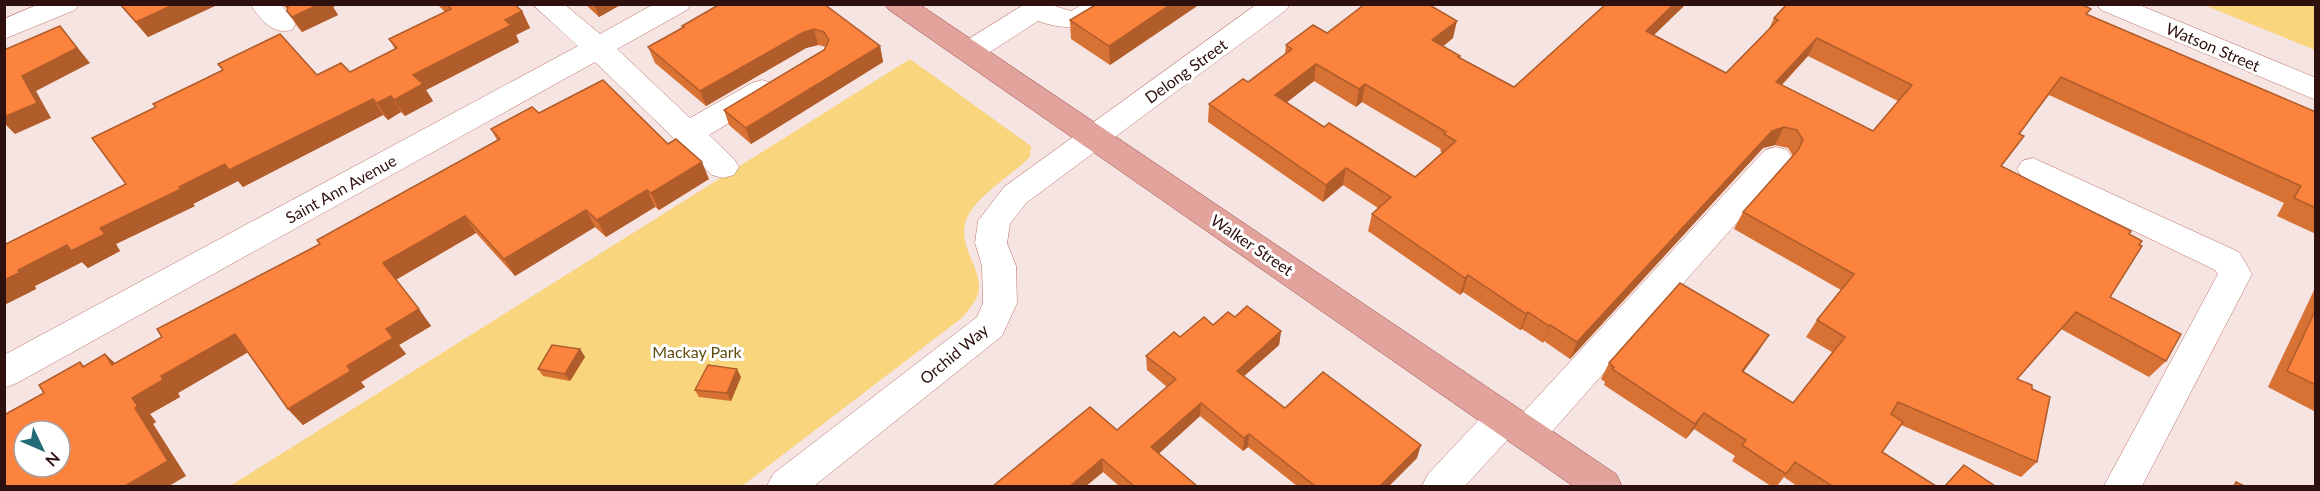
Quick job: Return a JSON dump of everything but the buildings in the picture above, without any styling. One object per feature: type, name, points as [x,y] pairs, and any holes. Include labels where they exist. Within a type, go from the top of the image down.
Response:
[{"type":"main road","name":"Walker Street","points":[[899,4],[1603,486]]},
{"type":"street","points":[[4,30],[64,4]]},
{"type":"street","points":[[546,4],[598,48],[723,167]]},
{"type":"street","name":"Saint Ann Avenue","points":[[4,374],[677,4]]},
{"type":"street","points":[[969,52],[1036,10],[1061,20],[1082,19],[1104,4]]},
{"type":"street","name":"Delong Street","points":[[1095,138],[1276,4]]},
{"type":"street","name":"Watson Street","points":[[2111,4],[2153,12],[2316,90]]},
{"type":"street","points":[[687,135],[788,75]]},
{"type":"street","name":"Orchid Way","points":[[786,486],[990,326],[1000,303],[999,266],[991,243],[994,221],[1015,195],[1095,138]]},
{"type":"street","points":[[1441,486],[1516,426],[1776,158]]},
{"type":"street","points":[[2033,169],[2227,261],[2235,274],[2122,486]]},
{"type":"green space","points":[[2204,5],[2315,5],[2315,50]]},
{"type":"green space","name":"Mackay Park","points":[[910,59],[1031,146],[1030,157],[987,193],[967,218],[964,228],[965,238],[978,276],[977,297],[963,317],[742,486],[230,486]]}]
